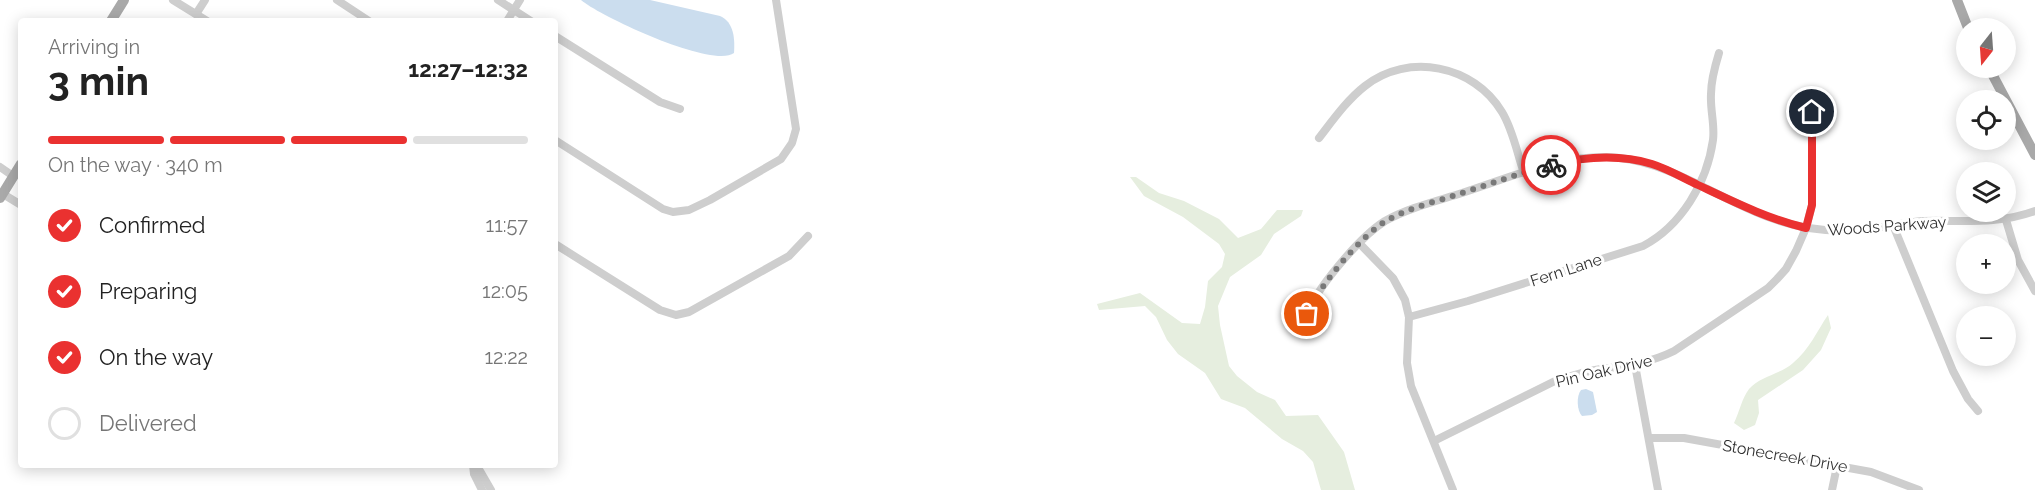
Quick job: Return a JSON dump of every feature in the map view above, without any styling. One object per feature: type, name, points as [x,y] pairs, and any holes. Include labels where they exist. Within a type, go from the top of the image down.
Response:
[{"type":"main road","points":[[113,18],[124,0]]},
{"type":"main road","points":[[1957,0],[1964,18]]},
{"type":"main road","points":[[1994,78],[2035,155]]},
{"type":"main road","points":[[1,196],[18,169]]},
{"type":"street","points":[[174,0],[202,18]]},
{"type":"street","points":[[196,14],[205,0]]},
{"type":"street","points":[[337,0],[364,18]]},
{"type":"street","points":[[498,0],[526,18]]},
{"type":"street","points":[[509,18],[520,0]]},
{"type":"street","points":[[558,142],[654,203],[673,212],[693,209],[781,159],[792,144],[796,129],[776,0]]},
{"type":"street","points":[[558,38],[660,102],[680,109]]},
{"type":"street","name":"Fern Lane","points":[[1409,318],[1643,246],[1676,222],[1698,185],[1712,143],[1710,93],[1719,53]]},
{"type":"street","points":[[1319,138],[1359,91],[1376,79],[1406,68],[1442,68],[1469,80],[1494,100],[1506,120],[1524,173]]},
{"type":"street","name":"Pin Oak Drive","points":[[1434,441],[1557,380],[1595,370],[1635,365],[1658,359],[1674,351],[1768,288],[1786,269],[1806,228],[1812,205],[1812,112]]},
{"type":"street","name":"Woods Parkway","points":[[1306,318],[1318,292],[1360,244],[1375,229],[1398,215],[1565,161],[1617,158],[1652,164],[1770,218],[1806,228],[1842,231],[1923,221],[1956,221]]},
{"type":"street","points":[[0,167],[14,176]]},
{"type":"street","points":[[1,196],[18,204]]},
{"type":"street","name":"Woods Parkway","points":[[2016,217],[2035,211]]},
{"type":"street","points":[[2007,222],[2018,260],[2035,291]]},
{"type":"street","points":[[1893,225],[1953,371],[1968,399],[1978,411]]},
{"type":"street","points":[[558,246],[653,306],[676,315],[689,312],[789,256],[807,236]]},
{"type":"street","points":[[1360,244],[1393,278],[1405,300],[1409,318],[1408,375],[1412,391],[1453,490]]},
{"type":"street","points":[[1635,365],[1658,490]]},
{"type":"street","name":"Stonecreek Drive","points":[[1649,438],[1684,438],[1871,472],[1919,490]]},
{"type":"street","points":[[1832,490],[1837,466]]},
{"type":"street","points":[[473,468],[482,490]]},
{"type":"street","points":[[476,468],[491,490]]},
{"type":"green space","points":[[1130,177],[1136,177],[1159,193],[1184,201],[1219,219],[1238,238],[1261,229],[1277,210],[1303,210],[1301,216],[1274,234],[1261,255],[1230,277],[1218,306],[1220,325],[1229,366],[1237,376],[1257,392],[1275,400],[1286,416],[1318,415],[1344,452],[1355,490],[1321,490],[1313,462],[1303,451],[1282,439],[1245,408],[1221,399],[1205,373],[1178,354],[1167,340],[1156,317],[1145,306],[1099,310],[1097,304],[1140,293],[1182,323],[1200,324],[1205,307],[1208,281],[1222,267],[1225,254],[1219,244],[1183,217],[1144,196]]},
{"type":"green space","points":[[1828,315],[1831,328],[1821,350],[1803,370],[1758,400],[1759,413],[1755,425],[1744,430],[1734,423],[1749,389],[1759,381],[1788,367],[1799,358]]},
{"type":"water","points":[[581,0],[650,0],[720,16],[731,27],[734,37],[734,53],[722,56],[682,48],[610,18]]},
{"type":"water","points":[[1586,389],[1593,392],[1597,412],[1582,416],[1578,407],[1579,393]]},
{"type":"way so far","points":[[1307,314],[1318,292],[1343,262],[1375,229],[1386,221],[1436,202],[1551,165]]},
{"type":"route","points":[[1551,165],[1565,161],[1599,158],[1635,160],[1652,164],[1748,209],[1788,224],[1806,228],[1812,205],[1812,112]]}]
